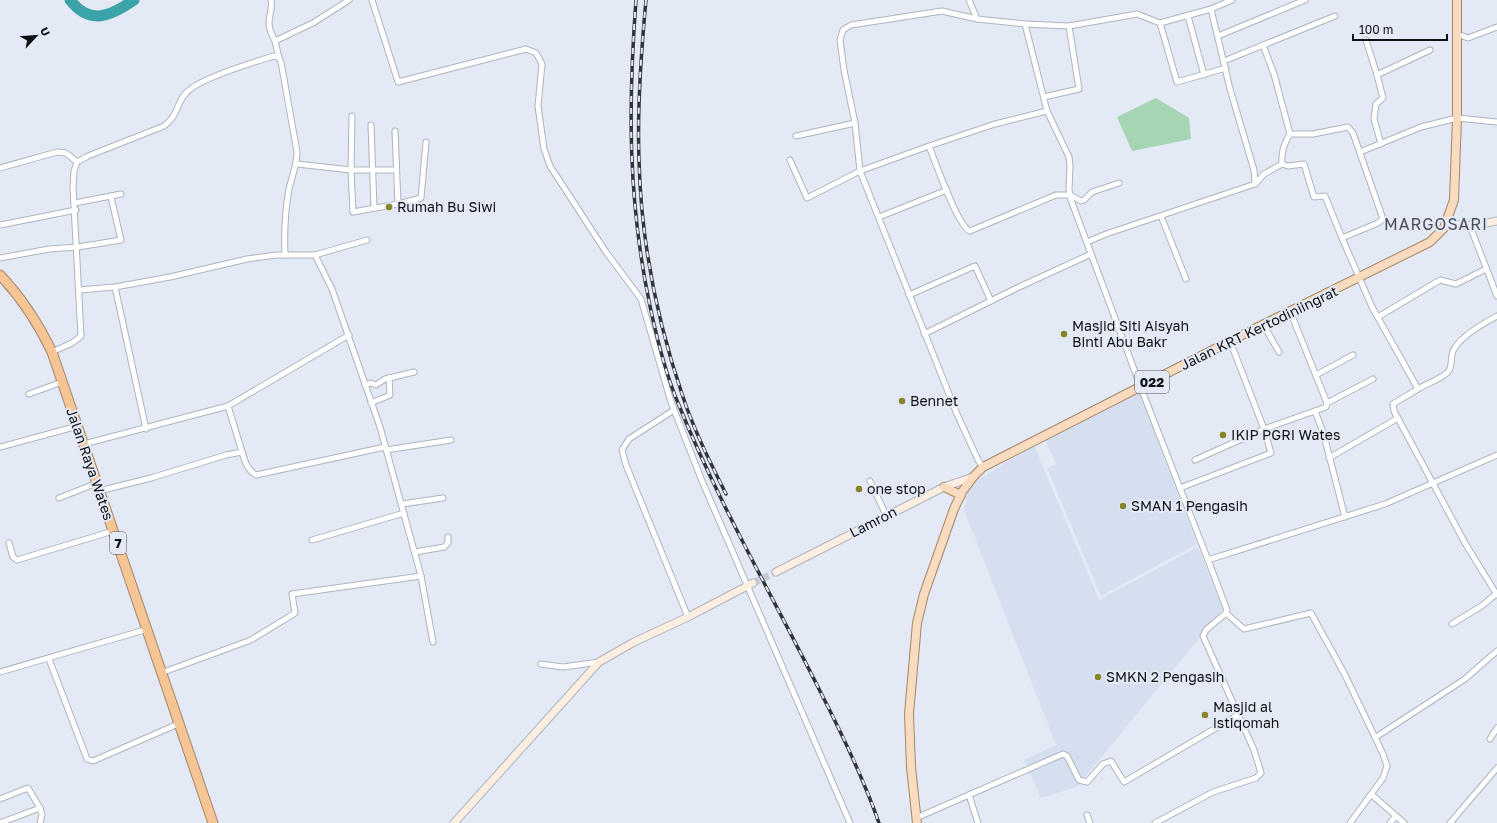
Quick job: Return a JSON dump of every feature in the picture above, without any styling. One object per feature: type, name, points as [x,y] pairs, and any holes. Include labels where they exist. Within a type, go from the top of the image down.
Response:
[{"type":"highway","name":"Jalan Raya Wates","points":[[0,275],[16,292],[29,310],[52,352],[148,629],[161,674],[213,823]]},
{"type":"main road","name":"Jalan KRT Kertodiniingrat","points":[[917,820],[911,766],[909,714],[917,623],[924,594],[954,509],[961,495],[973,477],[983,468],[1263,324],[1430,242],[1444,228],[1454,200],[1457,118],[1457,0]]},
{"type":"main road","points":[[944,487],[961,495]]},
{"type":"street","points":[[271,0],[272,4],[269,21],[270,30],[275,41],[279,58],[292,118],[297,152],[297,164],[290,183],[284,219],[285,255]]},
{"type":"street","points":[[275,41],[313,23],[349,0]]},
{"type":"street","points":[[372,0],[398,82],[526,49],[536,53],[542,64],[538,106],[544,149],[550,166],[606,252],[640,299],[674,410],[750,585],[850,823]]},
{"type":"street","points":[[969,0],[977,19]]},
{"type":"street","points":[[983,468],[957,414],[860,171],[855,123],[844,70],[840,40],[843,30],[851,25],[942,12],[977,19],[1025,24],[1069,26],[1131,14],[1144,16],[1160,23],[1211,9],[1232,0]]},
{"type":"street","points":[[1218,36],[1305,0]]},
{"type":"street","points":[[1211,9],[1254,170],[1255,184]]},
{"type":"street","points":[[1188,16],[1204,75]]},
{"type":"street","points":[[1224,61],[1335,16]]},
{"type":"street","points":[[1160,23],[1177,82],[1226,68]]},
{"type":"street","points":[[1025,24],[1047,111],[1069,157],[1070,195],[1086,242],[1227,610],[1226,613],[1244,629],[1311,613],[1376,737],[1387,766],[1383,778],[1372,795],[1350,823]]},
{"type":"street","points":[[1044,97],[1079,89],[1069,26]]},
{"type":"street","points":[[1457,34],[1468,38],[1497,27]]},
{"type":"street","points":[[1366,40],[1383,98],[1376,104],[1374,118],[1381,144]]},
{"type":"street","points":[[1263,45],[1290,134],[1284,144],[1281,155],[1282,164]]},
{"type":"street","points":[[1377,75],[1430,50]]},
{"type":"street","points":[[52,352],[72,343],[81,336],[74,171],[77,162],[88,156],[164,126],[174,117],[187,91],[199,83],[274,56],[279,58]]},
{"type":"street","points":[[790,160],[807,198],[860,171],[995,124],[1047,111]]},
{"type":"street","points":[[352,116],[351,170],[353,212],[418,199],[422,195],[426,142]]},
{"type":"street","points":[[1360,152],[1421,127],[1457,118],[1497,122]]},
{"type":"street","points":[[796,136],[855,123]]},
{"type":"street","points":[[372,125],[374,208]]},
{"type":"street","points":[[1290,134],[1314,134],[1348,127],[1353,133],[1382,219],[1378,223],[1342,238]]},
{"type":"street","points":[[395,131],[395,170],[398,204]]},
{"type":"street","points":[[929,146],[963,226],[970,231],[1056,195],[1070,195],[1081,201],[1092,192],[1119,183]]},
{"type":"street","points":[[0,168],[57,152],[66,153],[77,162]]},
{"type":"street","points":[[297,164],[351,170],[395,170]]},
{"type":"street","points":[[1086,242],[1255,184],[1264,174],[1282,164],[1288,166],[1304,164],[1314,197],[1325,196],[1342,238],[1378,317],[1418,389]]},
{"type":"street","points":[[879,217],[947,190]]},
{"type":"street","points":[[75,203],[121,194]]},
{"type":"street","points":[[0,258],[49,249],[78,247],[121,240],[111,197]]},
{"type":"street","points":[[0,225],[76,210]]},
{"type":"street","points":[[1161,216],[1186,279]]},
{"type":"street","points":[[1448,220],[1459,226],[1470,226],[1497,221]]},
{"type":"street","points":[[1470,226],[1497,296]]},
{"type":"street","points":[[79,290],[115,287],[170,277],[247,259],[285,255],[315,255],[367,240]]},
{"type":"street","points":[[924,334],[1091,254]]},
{"type":"street","points":[[315,255],[332,290],[349,335],[386,449],[421,576],[433,642]]},
{"type":"street","points":[[909,295],[975,266],[991,301]]},
{"type":"street","points":[[1378,317],[1440,280],[1456,284],[1486,269]]},
{"type":"street","points":[[115,287],[146,429]]},
{"type":"street","points":[[1290,311],[1327,403]]},
{"type":"street","points":[[1452,624],[1483,605],[1497,594],[1465,542],[1394,411],[1393,404],[1446,374],[1451,367],[1451,355],[1456,345],[1479,326],[1497,316]]},
{"type":"street","points":[[1263,324],[1279,352]]},
{"type":"street","points":[[84,444],[146,429],[228,406],[349,335]]},
{"type":"street","points":[[1180,488],[1269,455],[1271,451],[1230,341]]},
{"type":"street","points":[[1316,375],[1353,355]]},
{"type":"street","points":[[365,385],[378,384],[389,378],[414,372]]},
{"type":"street","points":[[371,403],[390,395],[389,378]]},
{"type":"street","points":[[1195,460],[1264,429],[1326,407],[1327,403],[1373,379]]},
{"type":"street","points":[[29,394],[62,382]]},
{"type":"street","points":[[228,406],[247,466],[256,475],[386,449],[451,440]]},
{"type":"street","points":[[674,410],[629,439],[622,450],[626,465],[688,617]]},
{"type":"street","points":[[1315,411],[1323,434],[1345,517]]},
{"type":"street","points":[[1329,458],[1398,418]]},
{"type":"street","points":[[0,447],[78,426]]},
{"type":"street","points":[[59,498],[98,487],[151,478],[226,455],[242,452]]},
{"type":"street","points":[[1208,560],[1385,504],[1497,455]]},
{"type":"street","name":"Lamron","points":[[776,572],[886,515],[944,487],[973,477]]},
{"type":"street","points":[[870,481],[886,515]]},
{"type":"street","points":[[402,504],[443,498]]},
{"type":"street","points":[[312,540],[404,513]]},
{"type":"street","points":[[9,543],[13,557],[17,560],[113,531]]},
{"type":"street","points":[[414,552],[444,547],[448,543],[448,537]]},
{"type":"street","points":[[161,674],[251,640],[294,612],[292,594],[421,576]]},
{"type":"street","points":[[454,823],[599,662],[629,645],[750,585]]},
{"type":"street","points":[[1155,823],[1209,794],[1260,775],[1260,768],[1203,636],[1206,630],[1226,613]]},
{"type":"street","points":[[0,670],[49,659],[148,629]]},
{"type":"street","points":[[1376,737],[1465,679],[1497,651]]},
{"type":"street","points":[[49,659],[87,759],[93,761],[178,724]]},
{"type":"street","points":[[541,664],[563,667],[599,662]]},
{"type":"street","points":[[917,820],[969,795],[1063,754],[1068,759],[1079,780],[1087,782],[1103,764],[1111,761],[1124,782],[1238,715]]},
{"type":"street","points":[[1490,739],[1497,728]]},
{"type":"street","points":[[1450,823],[1497,768]]},
{"type":"street","points":[[0,798],[28,788],[40,808],[42,815],[40,823]]},
{"type":"street","points":[[969,795],[978,823]]},
{"type":"street","points":[[1372,795],[1404,823]]},
{"type":"street","points":[[0,823],[40,808]]},
{"type":"street","points":[[1087,815],[1090,823]]},
{"type":"street","points":[[1390,823],[1396,816]]},
{"type":"shaded area","name":"SMAN 1 Pengasih","points":[[1139,393],[1197,544],[1101,596],[1047,468],[1056,464],[1045,439]]},
{"type":"shaded area","name":"SMKN 2 Pengasih","points":[[1034,445],[1099,600],[1198,547],[1223,609],[1077,787],[1041,798],[1024,760],[1056,745],[964,510],[968,493],[977,481]]},
{"type":"green space","points":[[1156,98],[1189,118],[1191,139],[1132,151],[1117,117]]},
{"type":"waterway","points":[[70,0],[85,13],[93,16],[109,14],[134,0]]},
{"type":"tunnel","points":[[753,583],[776,572]]},
{"type":"railway","points":[[636,0],[633,39],[631,116],[637,229],[653,318],[665,367],[673,391],[710,476],[836,723],[859,772],[879,823]]},
{"type":"railway","points":[[646,0],[640,80],[639,140],[640,190],[647,251],[665,339],[683,397],[697,434],[726,494]]},
{"type":"place","name":"Rumah Bu Siwi","points":[[389,207]]},
{"type":"place","name":"Masjid Siti Aisyah Binti Abu Bakr","points":[[1064,334]]},
{"type":"place","name":"Bennet","points":[[902,401]]},
{"type":"place","name":"IKIP PGRI Wates","points":[[1223,435]]},
{"type":"place","name":"one stop","points":[[859,489]]},
{"type":"place","name":"SMAN 1 Pengasih","points":[[1123,506]]},
{"type":"place","name":"SMKN 2 Pengasih","points":[[1098,677]]},
{"type":"place","name":"Masjid al istiqomah","points":[[1205,715]]},
{"type":"district","name":"MARGOSARI","points":[[1436,224]]}]
